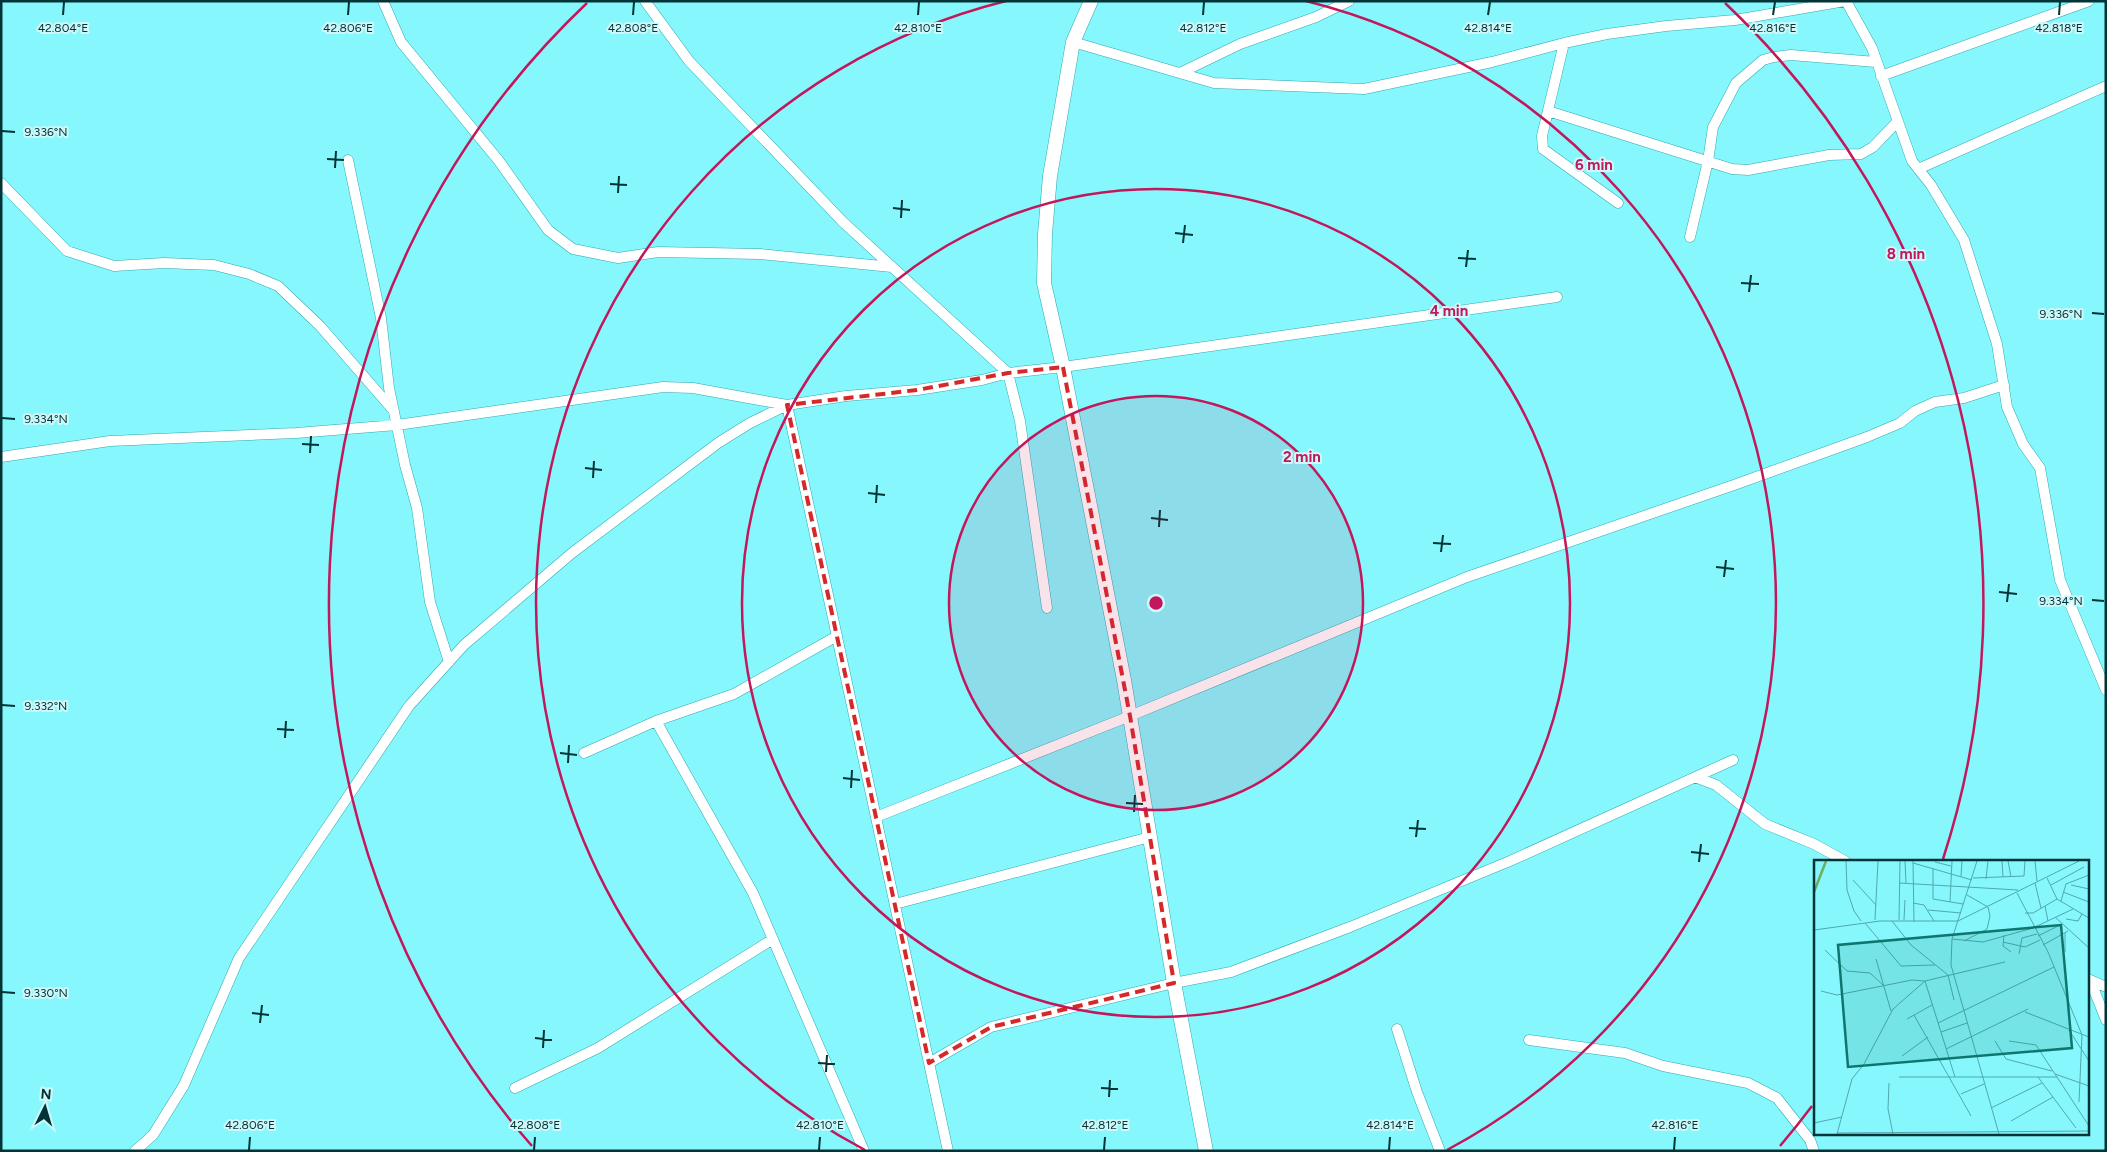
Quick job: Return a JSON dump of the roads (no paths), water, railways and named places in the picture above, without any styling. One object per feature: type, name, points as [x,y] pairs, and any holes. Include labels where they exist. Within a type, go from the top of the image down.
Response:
[{"type":"street","points":[[383,1],[401,42],[499,161],[548,230],[573,250],[618,258],[658,252],[760,254],[892,267]]},
{"type":"street","points":[[645,1],[689,61],[843,222],[1008,372],[1020,421],[1048,608]]},
{"type":"street","points":[[1090,1],[1073,42],[1050,176],[1044,234],[1044,283],[1063,367],[1130,716],[1174,984],[1206,1151]]},
{"type":"street","points":[[1180,74],[1240,44],[1316,18],[1348,1]]},
{"type":"street","points":[[1073,42],[1214,83],[1364,89],[1492,62],[1564,43],[1666,26],[1734,20],[1846,1],[1872,48],[1912,161],[1931,185],[1964,240],[1971,266],[1992,324],[2008,407],[2013,423],[2023,444],[2040,468],[2060,580],[2106,690]]},
{"type":"street","points":[[1881,76],[2089,1]]},
{"type":"street","points":[[1564,43],[1542,136],[1543,149],[1618,203]]},
{"type":"street","points":[[1690,237],[1708,162],[1713,127],[1736,83],[1763,60],[1791,55],[1876,62]]},
{"type":"street","points":[[1918,169],[2106,86]]},
{"type":"street","points":[[1548,111],[1708,162],[1732,169],[1748,170],[1829,155],[1861,154],[1873,147],[1898,121]]},
{"type":"street","points":[[348,160],[381,318],[389,388],[416,508],[430,602],[449,662]]},
{"type":"street","points":[[1,183],[67,251],[114,266],[164,263],[214,265],[249,274],[278,286],[320,326],[394,411]]},
{"type":"street","points":[[135,1151],[153,1135],[184,1085],[239,958],[410,706],[464,645],[587,542],[718,443],[750,423],[787,405],[846,396],[916,390],[982,380],[1008,372],[1063,367],[1557,297]]},
{"type":"street","points":[[876,817],[1130,716],[1467,577],[1867,437],[1900,423],[1915,411],[1936,402],[1964,398],[2004,385]]},
{"type":"street","points":[[1,457],[110,441],[296,433],[397,425],[663,387],[693,388],[787,405]]},
{"type":"street","points":[[787,405],[948,1151]]},
{"type":"street","points":[[584,753],[656,721],[734,694],[837,636]]},
{"type":"street","points":[[656,721],[753,893],[864,1151]]},
{"type":"street","points":[[929,1063],[991,1027],[1231,972],[1350,927],[1510,861],[1733,760]]},
{"type":"street","points":[[1695,777],[1716,785],[1765,824],[1814,844],[1843,860]]},
{"type":"street","points":[[895,904],[1150,837]]},
{"type":"street","points":[[515,1088],[598,1048],[773,939]]},
{"type":"street","points":[[2090,980],[2106,987]]},
{"type":"street","points":[[2090,982],[2106,1020]]},
{"type":"street","points":[[1397,1029],[1417,1092],[1440,1151]]},
{"type":"street","points":[[1529,1040],[1625,1053],[1663,1066],[1748,1083],[1777,1098],[1810,1140],[1814,1151]]}]
